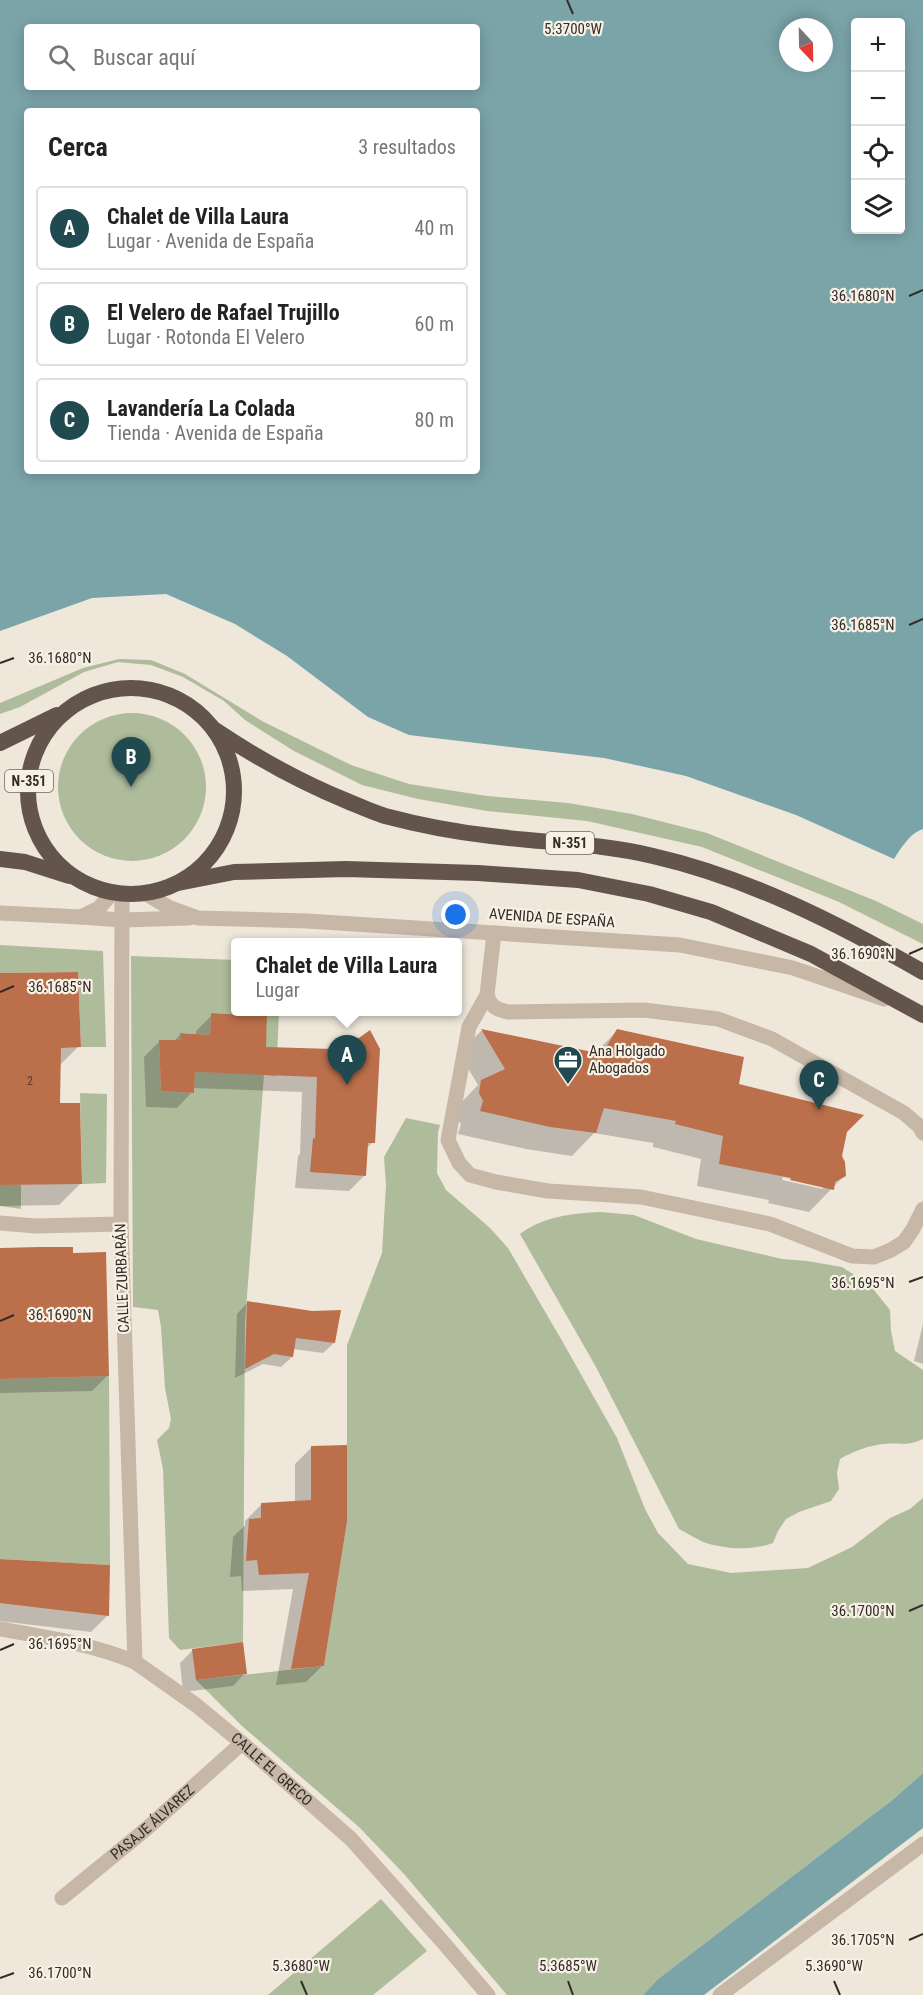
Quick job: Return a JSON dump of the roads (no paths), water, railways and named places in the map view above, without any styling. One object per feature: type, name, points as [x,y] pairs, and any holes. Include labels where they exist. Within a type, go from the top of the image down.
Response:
[{"type":"highway","name":"N-351","points":[[0,743],[35,727],[92,695],[125,688],[160,692],[191,706],[215,730],[249,753],[318,789],[382,815],[437,828],[492,837],[592,845],[643,854],[720,875],[800,908],[881,948],[923,972]]},
{"type":"highway","name":"N-351","points":[[74,877],[50,856],[34,828],[28,797],[31,765],[44,736],[65,712],[92,695]]},
{"type":"highway","name":"N-351","points":[[0,859],[25,861],[74,877],[93,887],[117,893],[145,893],[178,884],[206,862],[226,832],[232,815],[234,778],[231,762],[215,730]]},
{"type":"highway","name":"AVENIDA DE ESPAÑA","points":[[178,884],[234,872],[346,869],[478,873],[578,880],[649,894],[711,912],[811,954],[920,1013]]},
{"type":"street","points":[[81,917],[99,908],[117,893]]},
{"type":"street","name":"CALLE ZURBARÁN","points":[[117,893],[122,920],[121,1224],[135,1662]]},
{"type":"street","name":"AVENIDA DE ESPAÑA","points":[[145,893],[168,907],[198,918],[307,921],[680,945],[793,968],[920,1013]]},
{"type":"street","points":[[0,913],[122,920],[198,918]]},
{"type":"street","points":[[494,933],[487,995],[469,1027],[448,1140],[459,1163],[470,1174],[496,1182],[548,1191],[641,1197],[760,1221],[852,1256],[874,1257],[904,1242],[923,1209]]},
{"type":"street","points":[[487,995],[490,1004],[496,1009],[508,1012],[644,1010],[718,1019],[772,1039],[904,1113],[920,1126],[923,1133]]},
{"type":"street","points":[[0,1223],[36,1226],[121,1224]]},
{"type":"street","name":"CALLE EL GRECO","points":[[0,1629],[83,1644],[135,1662],[196,1705],[351,1839],[488,1995]]},
{"type":"street","name":"PASAJE ÁLVAREZ","points":[[62,1898],[145,1830],[242,1743]]},
{"type":"street","points":[[720,1995],[923,1844]]},
{"type":"water","points":[[0,0],[923,0],[923,829],[910,837],[894,859],[796,815],[686,776],[604,758],[409,735],[368,717],[287,656],[235,624],[166,594],[92,598],[0,631]]},
{"type":"water","points":[[923,1773],[923,1828],[704,1995],[643,1995],[658,1979],[891,1801]]},
{"type":"place","name":"El Velero de Rafael Trujillo","points":[[131,787]]},
{"type":"place","name":"Chalet de Villa Laura","points":[[347,1085]]},
{"type":"place","name":"Ana Holgado Abogados","points":[[568,1086]]},
{"type":"place","name":"Lavandería La Colada","points":[[819,1110]]}]
